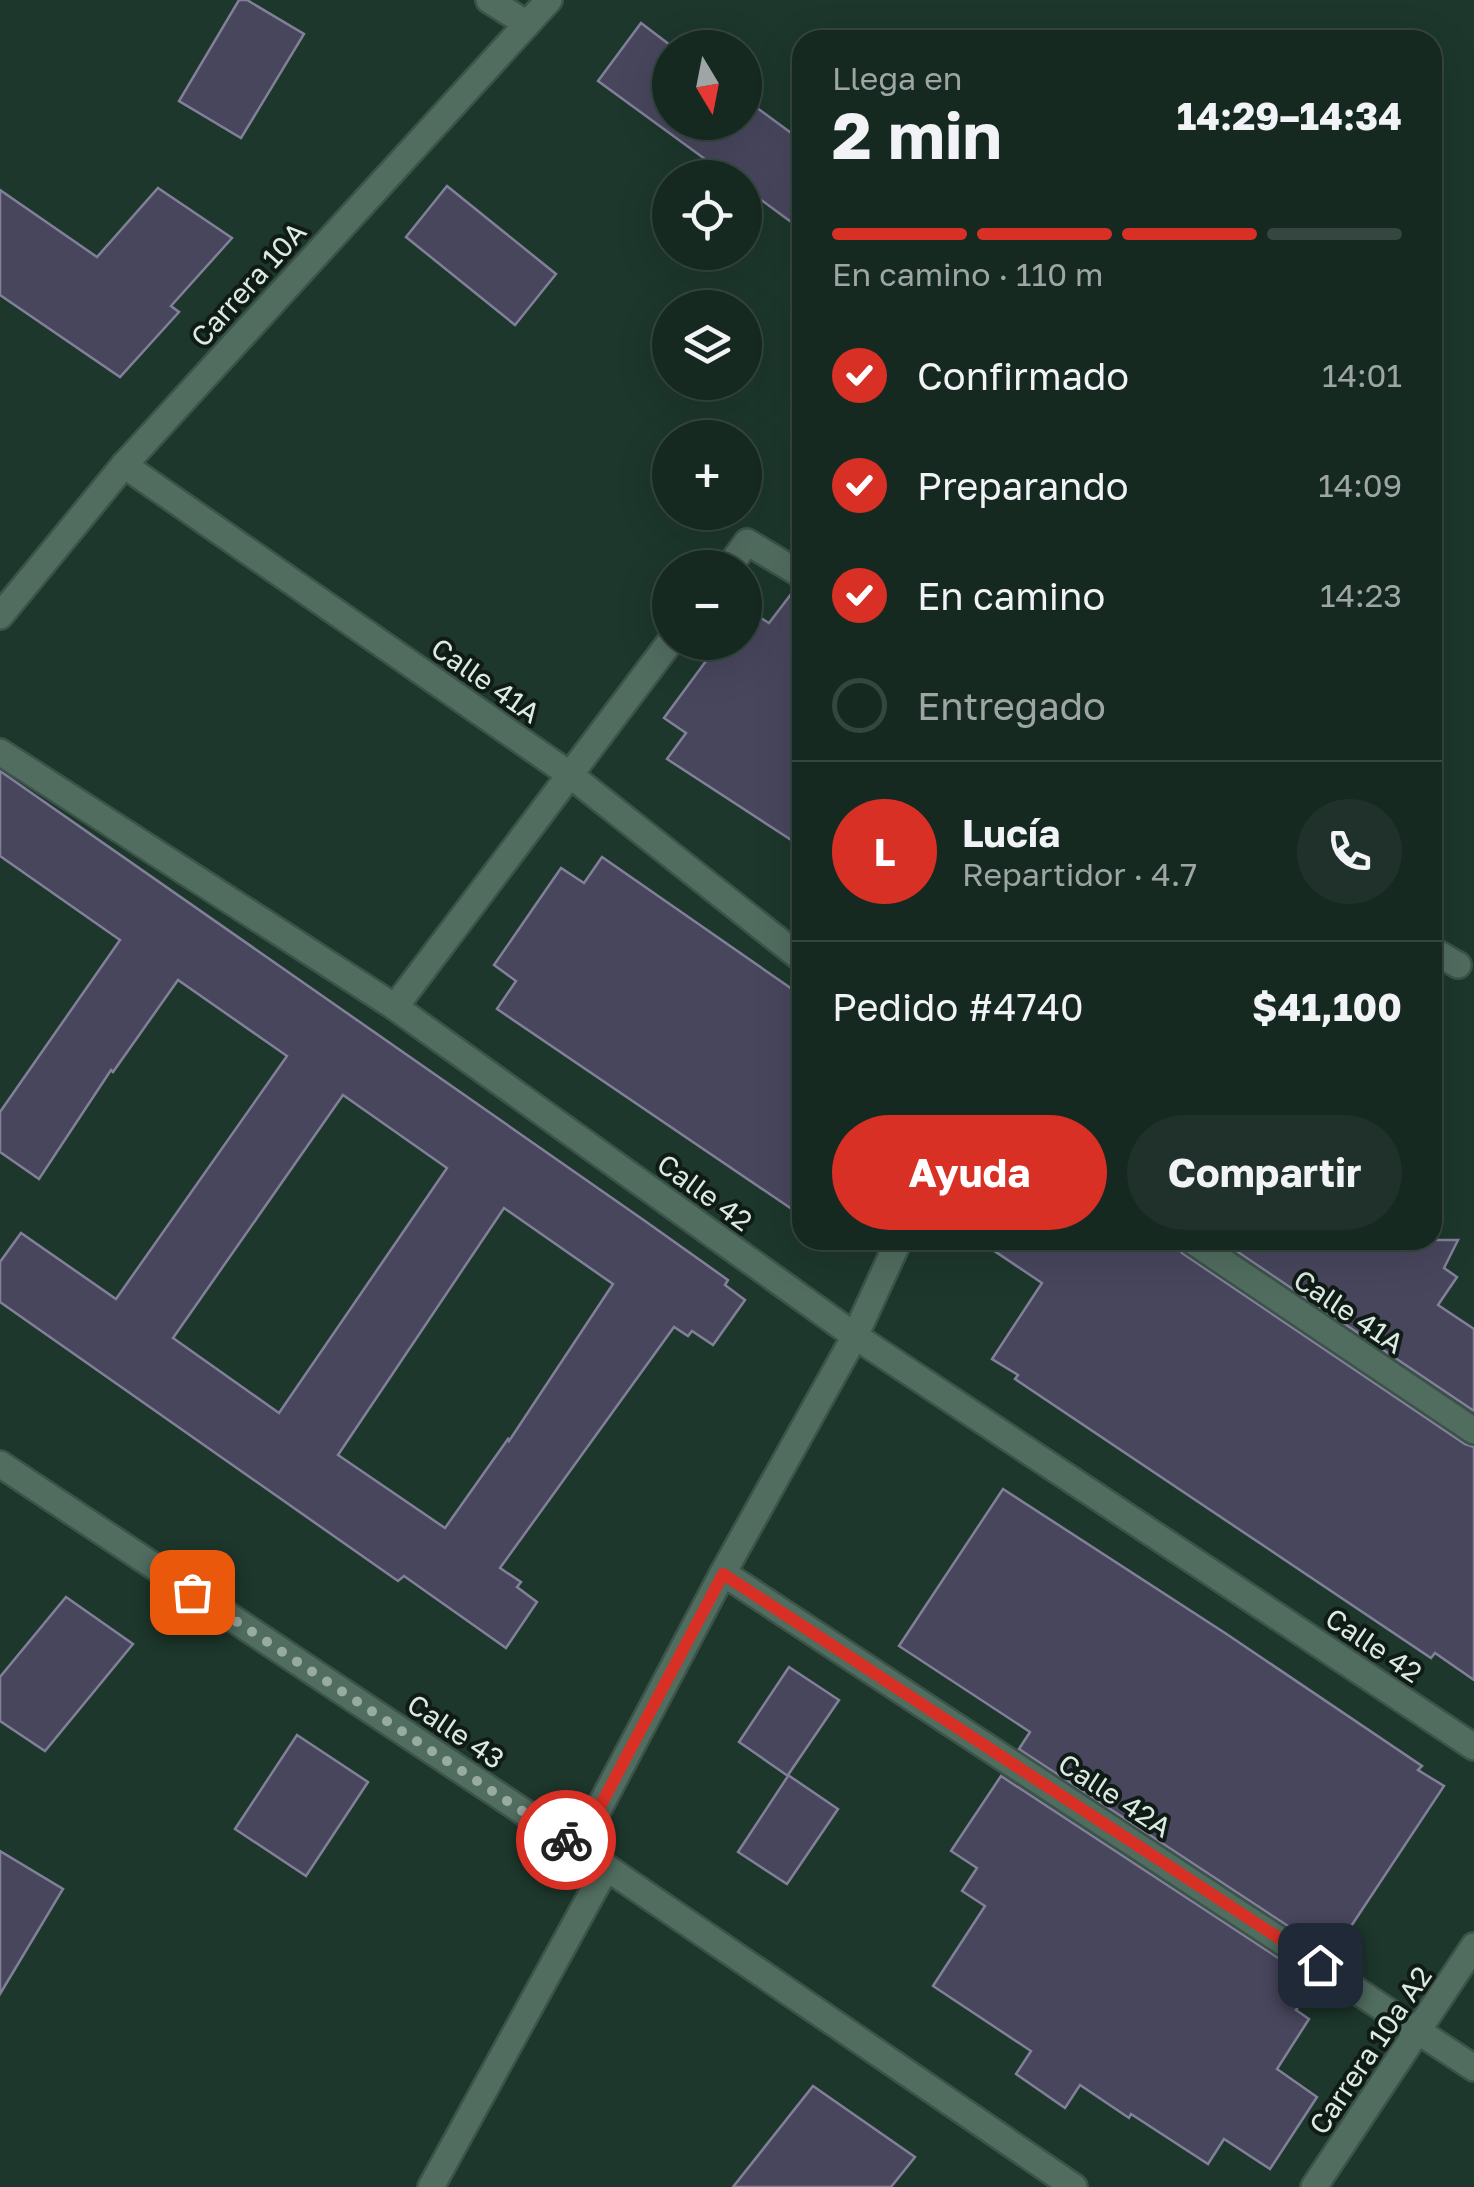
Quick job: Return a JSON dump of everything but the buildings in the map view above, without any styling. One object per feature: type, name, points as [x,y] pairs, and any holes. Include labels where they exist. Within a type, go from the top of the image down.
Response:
[{"type":"street","points":[[489,0],[527,24]]},
{"type":"street","name":"Carrera 10A","points":[[0,616],[124,464],[549,0]]},
{"type":"street","name":"Calle 41A","points":[[124,464],[568,774],[792,951]]},
{"type":"street","points":[[742,550],[748,542],[761,550]]},
{"type":"street","points":[[762,551],[792,569]]},
{"type":"street","points":[[395,1007],[656,660]]},
{"type":"street","name":"Calle 42","points":[[0,752],[395,1007],[855,1336],[1474,1747]]},
{"type":"street","points":[[1442,956],[1458,965]]},
{"type":"street","points":[[578,1848],[855,1336],[894,1250]]},
{"type":"street","name":"Calle 41A","points":[[1206,1250],[1474,1432]]},
{"type":"street","name":"Calle 43","points":[[0,1464],[578,1848],[1074,2187]]},
{"type":"street","name":"Calle 42A","points":[[723,1574],[1474,2068]]},
{"type":"street","points":[[431,2187],[606,1868]]},
{"type":"street","name":"Carrera 10ª A2","points":[[1314,2187],[1474,1946]]},
{"type":"way so far","points":[[192,1592],[566,1840]]},
{"type":"route","points":[[566,1840],[578,1848],[723,1574],[1320,1965]]}]
